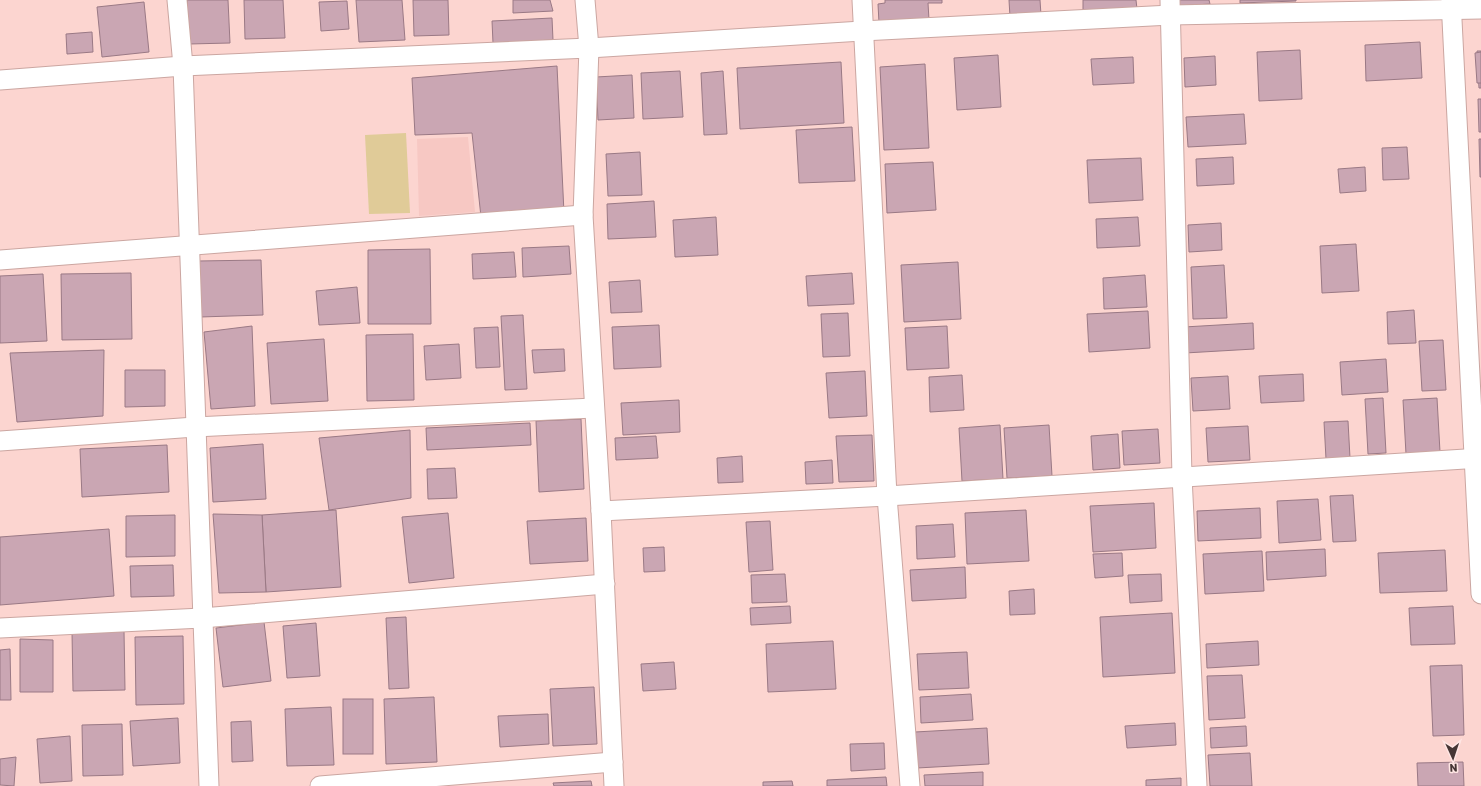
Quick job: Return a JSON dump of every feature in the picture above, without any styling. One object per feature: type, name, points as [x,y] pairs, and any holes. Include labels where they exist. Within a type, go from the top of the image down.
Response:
[{"type":"street","points":[[177,0],[183,66],[209,786]]},
{"type":"street","points":[[585,0],[589,48],[583,215],[605,584],[614,786]]},
{"type":"street","points":[[862,0],[862,31],[887,496],[910,786]]},
{"type":"street","points":[[0,80],[183,66],[589,48],[862,31],[1170,8],[1452,5],[1481,9]]},
{"type":"street","points":[[1452,5],[1478,458],[1481,594]]},
{"type":"street","points":[[1170,8],[1182,476],[1197,786]]},
{"type":"street","points":[[0,260],[583,215]]},
{"type":"street","points":[[0,441],[195,427],[594,408]]},
{"type":"street","points":[[601,511],[887,496],[1478,458]]},
{"type":"street","points":[[0,628],[202,618],[605,584]]},
{"type":"street","points":[[320,786],[612,762]]},
{"type":"shaded area","points":[[406,133],[410,213],[369,214],[365,135]]},
{"type":"shaded area","points":[[468,137],[475,212],[419,216],[417,139]]},
{"type":"building","points":[[187,0],[228,0],[230,43],[189,44]]},
{"type":"building","points":[[244,0],[283,0],[285,38],[245,39]]},
{"type":"building","points":[[356,0],[402,0],[405,40],[359,42]]},
{"type":"building","points":[[413,0],[448,0],[449,35],[414,36]]},
{"type":"building","points":[[513,0],[550,0],[553,11],[513,13]]},
{"type":"building","points":[[885,0],[942,0],[942,3],[928,3],[929,20],[879,23],[878,4],[885,3]]},
{"type":"building","points":[[1009,0],[1040,0],[1041,15],[1010,17]]},
{"type":"building","points":[[1083,0],[1136,0],[1137,9],[1083,12]]},
{"type":"building","points":[[1178,0],[1209,0],[1210,4],[1179,6]]},
{"type":"building","points":[[1240,0],[1296,0],[1296,1],[1240,3]]},
{"type":"building","points":[[347,1],[349,29],[321,31],[319,2]]},
{"type":"building","points":[[144,2],[149,52],[102,57],[97,7]]},
{"type":"building","points":[[552,18],[553,40],[493,43],[492,21]]},
{"type":"building","points":[[92,32],[93,52],[67,54],[66,34]]},
{"type":"building","points":[[1420,42],[1422,78],[1366,81],[1365,45]]},
{"type":"building","points":[[1300,50],[1302,99],[1259,101],[1257,52]]},
{"type":"building","points":[[1477,51],[1481,51],[1481,88],[1479,88]]},
{"type":"building","points":[[1481,52],[1481,83],[1477,83],[1475,53]]},
{"type":"building","points":[[998,55],[1001,107],[957,110],[954,58]]},
{"type":"building","points":[[1215,56],[1216,85],[1185,87],[1184,58]]},
{"type":"building","points":[[1133,57],[1134,83],[1093,85],[1091,59]]},
{"type":"building","points":[[841,62],[844,123],[740,129],[737,68]]},
{"type":"building","points":[[925,64],[929,148],[884,150],[880,67]]},
{"type":"building","points":[[557,66],[564,213],[481,217],[472,133],[415,135],[412,78]]},
{"type":"building","points":[[680,71],[683,117],[643,119],[641,73]]},
{"type":"building","points":[[723,71],[727,134],[704,135],[701,73]]},
{"type":"building","points":[[632,75],[634,118],[598,120],[596,77]]},
{"type":"building","points":[[1478,99],[1481,99],[1481,132],[1479,132]]},
{"type":"building","points":[[1244,114],[1246,144],[1188,147],[1186,117]]},
{"type":"building","points":[[852,127],[855,181],[799,183],[796,130]]},
{"type":"building","points":[[1479,139],[1481,139],[1481,177],[1480,177]]},
{"type":"building","points":[[1407,147],[1409,179],[1383,180],[1382,148]]},
{"type":"building","points":[[640,152],[642,195],[608,196],[606,154]]},
{"type":"building","points":[[1233,157],[1234,184],[1197,186],[1196,159]]},
{"type":"building","points":[[1141,158],[1143,200],[1089,203],[1087,160]]},
{"type":"building","points":[[933,162],[936,210],[887,213],[885,164]]},
{"type":"building","points":[[1365,167],[1366,191],[1340,193],[1338,169]]},
{"type":"building","points":[[654,201],[656,237],[608,239],[607,204]]},
{"type":"building","points":[[716,217],[718,255],[675,257],[673,220]]},
{"type":"building","points":[[1138,217],[1140,246],[1097,248],[1096,219]]},
{"type":"building","points":[[1221,223],[1222,250],[1189,252],[1188,225]]},
{"type":"building","points":[[1356,244],[1359,291],[1322,293],[1320,246]]},
{"type":"building","points":[[569,246],[571,274],[523,277],[522,248]]},
{"type":"building","points":[[430,249],[431,324],[368,324],[368,250]]},
{"type":"building","points":[[514,252],[516,277],[473,279],[472,254]]},
{"type":"building","points":[[261,260],[263,315],[200,317],[198,261]]},
{"type":"building","points":[[958,262],[961,319],[904,322],[901,265]]},
{"type":"building","points":[[1224,265],[1227,318],[1193,319],[1191,267]]},
{"type":"building","points":[[131,273],[132,339],[62,340],[61,274]]},
{"type":"building","points":[[852,273],[854,304],[808,306],[806,276]]},
{"type":"building","points":[[43,274],[47,341],[0,343],[0,276]]},
{"type":"building","points":[[1145,275],[1147,307],[1104,309],[1103,278]]},
{"type":"building","points":[[640,280],[642,312],[611,313],[609,282]]},
{"type":"building","points":[[357,287],[360,323],[319,325],[316,291]]},
{"type":"building","points":[[1414,310],[1416,343],[1388,344],[1387,312]]},
{"type":"building","points":[[1148,311],[1150,348],[1089,352],[1087,314]]},
{"type":"building","points":[[848,313],[850,356],[823,357],[821,314]]},
{"type":"building","points":[[523,315],[527,389],[505,390],[501,316]]},
{"type":"building","points":[[1253,323],[1254,349],[1185,353],[1184,327]]},
{"type":"building","points":[[659,325],[661,367],[614,369],[612,327]]},
{"type":"building","points":[[252,326],[255,406],[211,409],[204,332]]},
{"type":"building","points":[[947,326],[949,368],[907,370],[905,328]]},
{"type":"building","points":[[498,327],[500,367],[476,368],[474,328]]},
{"type":"building","points":[[413,334],[414,400],[367,401],[366,335]]},
{"type":"building","points":[[324,339],[328,401],[271,404],[267,343]]},
{"type":"building","points":[[1443,340],[1446,390],[1422,391],[1419,341]]},
{"type":"building","points":[[459,344],[461,378],[426,380],[424,346]]},
{"type":"building","points":[[564,349],[565,371],[534,373],[532,350]]},
{"type":"building","points":[[104,350],[103,416],[17,422],[10,353]]},
{"type":"building","points":[[1386,359],[1388,392],[1342,395],[1340,362]]},
{"type":"building","points":[[125,370],[165,370],[165,406],[125,407]]},
{"type":"building","points":[[865,371],[867,416],[829,418],[826,373]]},
{"type":"building","points":[[1303,374],[1304,401],[1261,403],[1259,376]]},
{"type":"building","points":[[962,375],[964,410],[930,412],[929,377]]},
{"type":"building","points":[[1228,376],[1230,409],[1193,411],[1191,378]]},
{"type":"building","points":[[1383,398],[1386,453],[1368,454],[1365,399]]},
{"type":"building","points":[[1437,398],[1440,452],[1406,454],[1403,400]]},
{"type":"building","points":[[679,400],[680,432],[623,435],[621,403]]},
{"type":"building","points":[[581,419],[584,489],[539,492],[536,421]]},
{"type":"building","points":[[1348,421],[1350,458],[1326,459],[1324,422]]},
{"type":"building","points":[[530,423],[531,445],[427,450],[426,428]]},
{"type":"building","points":[[1000,425],[1003,479],[962,481],[959,428]]},
{"type":"building","points":[[1049,425],[1052,476],[1007,478],[1004,428]]},
{"type":"building","points":[[1248,426],[1250,460],[1208,462],[1206,428]]},
{"type":"building","points":[[1158,429],[1160,463],[1124,465],[1122,431]]},
{"type":"building","points":[[410,430],[411,498],[329,510],[319,438]]},
{"type":"building","points":[[1118,434],[1120,468],[1093,470],[1091,436]]},
{"type":"building","points":[[872,435],[874,481],[839,482],[836,436]]},
{"type":"building","points":[[656,436],[658,458],[616,460],[615,438]]},
{"type":"building","points":[[263,444],[266,499],[213,502],[210,448]]},
{"type":"building","points":[[167,445],[169,492],[82,497],[80,449]]},
{"type":"building","points":[[742,456],[743,482],[718,483],[717,458]]},
{"type":"building","points":[[832,460],[833,483],[806,484],[805,462]]},
{"type":"building","points":[[455,468],[457,498],[428,499],[427,469]]},
{"type":"building","points":[[1353,495],[1356,541],[1333,542],[1330,496]]},
{"type":"building","points":[[1318,499],[1321,540],[1279,543],[1277,501]]},
{"type":"building","points":[[1154,503],[1156,548],[1093,552],[1090,506]]},
{"type":"building","points":[[1260,508],[1261,538],[1198,541],[1197,511]]},
{"type":"building","points":[[336,510],[341,587],[266,592],[262,515]]},
{"type":"building","points":[[1026,510],[1029,561],[967,564],[965,513]]},
{"type":"building","points":[[448,513],[454,578],[409,583],[402,517]]},
{"type":"building","points":[[213,514],[262,515],[266,592],[219,593]]},
{"type":"building","points":[[175,515],[175,556],[126,557],[126,516]]},
{"type":"building","points":[[586,518],[588,561],[530,564],[527,521]]},
{"type":"building","points":[[770,521],[773,570],[749,572],[746,522]]},
{"type":"building","points":[[953,524],[955,557],[917,559],[916,526]]},
{"type":"building","points":[[109,529],[114,596],[0,605],[0,537]]},
{"type":"building","points":[[664,547],[665,571],[644,572],[643,548]]},
{"type":"building","points":[[1325,549],[1326,576],[1267,580],[1266,552]]},
{"type":"building","points":[[1445,550],[1447,591],[1380,593],[1378,553]]},
{"type":"building","points":[[1262,551],[1264,591],[1205,594],[1203,554]]},
{"type":"building","points":[[1122,553],[1123,576],[1095,578],[1093,554]]},
{"type":"building","points":[[173,565],[174,596],[131,597],[130,566]]},
{"type":"building","points":[[965,567],[966,598],[912,601],[910,570]]},
{"type":"building","points":[[785,574],[787,602],[752,603],[751,575]]},
{"type":"building","points":[[1161,574],[1162,601],[1130,603],[1128,575]]},
{"type":"building","points":[[1034,589],[1035,614],[1010,615],[1009,591]]},
{"type":"building","points":[[790,606],[791,623],[751,625],[750,608]]},
{"type":"building","points":[[1453,606],[1455,644],[1411,645],[1409,608]]},
{"type":"building","points":[[1172,613],[1175,673],[1103,677],[1100,617]]},
{"type":"building","points":[[406,617],[409,688],[389,689],[386,618]]},
{"type":"building","points":[[264,622],[271,681],[223,687],[216,628]]},
{"type":"building","points":[[316,623],[320,676],[287,678],[283,626]]},
{"type":"building","points":[[124,631],[125,690],[73,691],[72,632]]},
{"type":"building","points":[[183,636],[184,704],[136,705],[135,637]]},
{"type":"building","points":[[20,639],[53,640],[53,692],[20,692]]},
{"type":"building","points":[[833,641],[836,689],[768,692],[766,644]]},
{"type":"building","points":[[1258,641],[1259,665],[1207,668],[1206,644]]},
{"type":"building","points":[[10,649],[11,700],[0,700],[0,650]]},
{"type":"building","points":[[967,652],[969,688],[919,690],[917,654]]},
{"type":"building","points":[[674,662],[676,689],[643,691],[641,664]]},
{"type":"building","points":[[1462,665],[1464,735],[1433,736],[1430,666]]},
{"type":"building","points":[[1242,675],[1245,718],[1209,720],[1207,676]]},
{"type":"building","points":[[594,687],[597,744],[553,746],[550,689]]},
{"type":"building","points":[[971,694],[973,720],[921,723],[920,697]]},
{"type":"building","points":[[434,697],[437,762],[386,764],[384,699]]},
{"type":"building","points":[[343,699],[373,699],[373,754],[343,754]]},
{"type":"building","points":[[331,707],[334,765],[287,766],[285,709]]},
{"type":"building","points":[[548,714],[549,744],[500,747],[498,716]]},
{"type":"building","points":[[178,718],[180,763],[133,766],[130,721]]},
{"type":"building","points":[[251,721],[253,761],[232,762],[231,722]]},
{"type":"building","points":[[1175,723],[1176,745],[1127,748],[1125,726]]},
{"type":"building","points":[[122,724],[123,775],[83,776],[82,725]]},
{"type":"building","points":[[1246,726],[1247,746],[1211,748],[1210,728]]},
{"type":"building","points":[[987,728],[989,764],[917,768],[915,732]]},
{"type":"building","points":[[70,736],[72,781],[40,783],[37,739]]},
{"type":"building","points":[[884,743],[885,769],[851,771],[850,744]]},
{"type":"building","points":[[1250,753],[1252,786],[1210,786],[1208,755]]},
{"type":"building","points":[[16,757],[14,786],[0,785],[0,759]]},
{"type":"building","points":[[1463,762],[1464,786],[1418,786],[1417,763]]},
{"type":"building","points":[[983,772],[983,786],[925,786],[924,775]]},
{"type":"building","points":[[886,777],[887,786],[827,786],[827,780]]},
{"type":"building","points":[[1181,778],[1181,786],[1146,786],[1146,780]]},
{"type":"building","points":[[591,781],[592,786],[554,786],[553,783]]},
{"type":"building","points":[[792,781],[793,786],[763,786],[763,782]]}]
